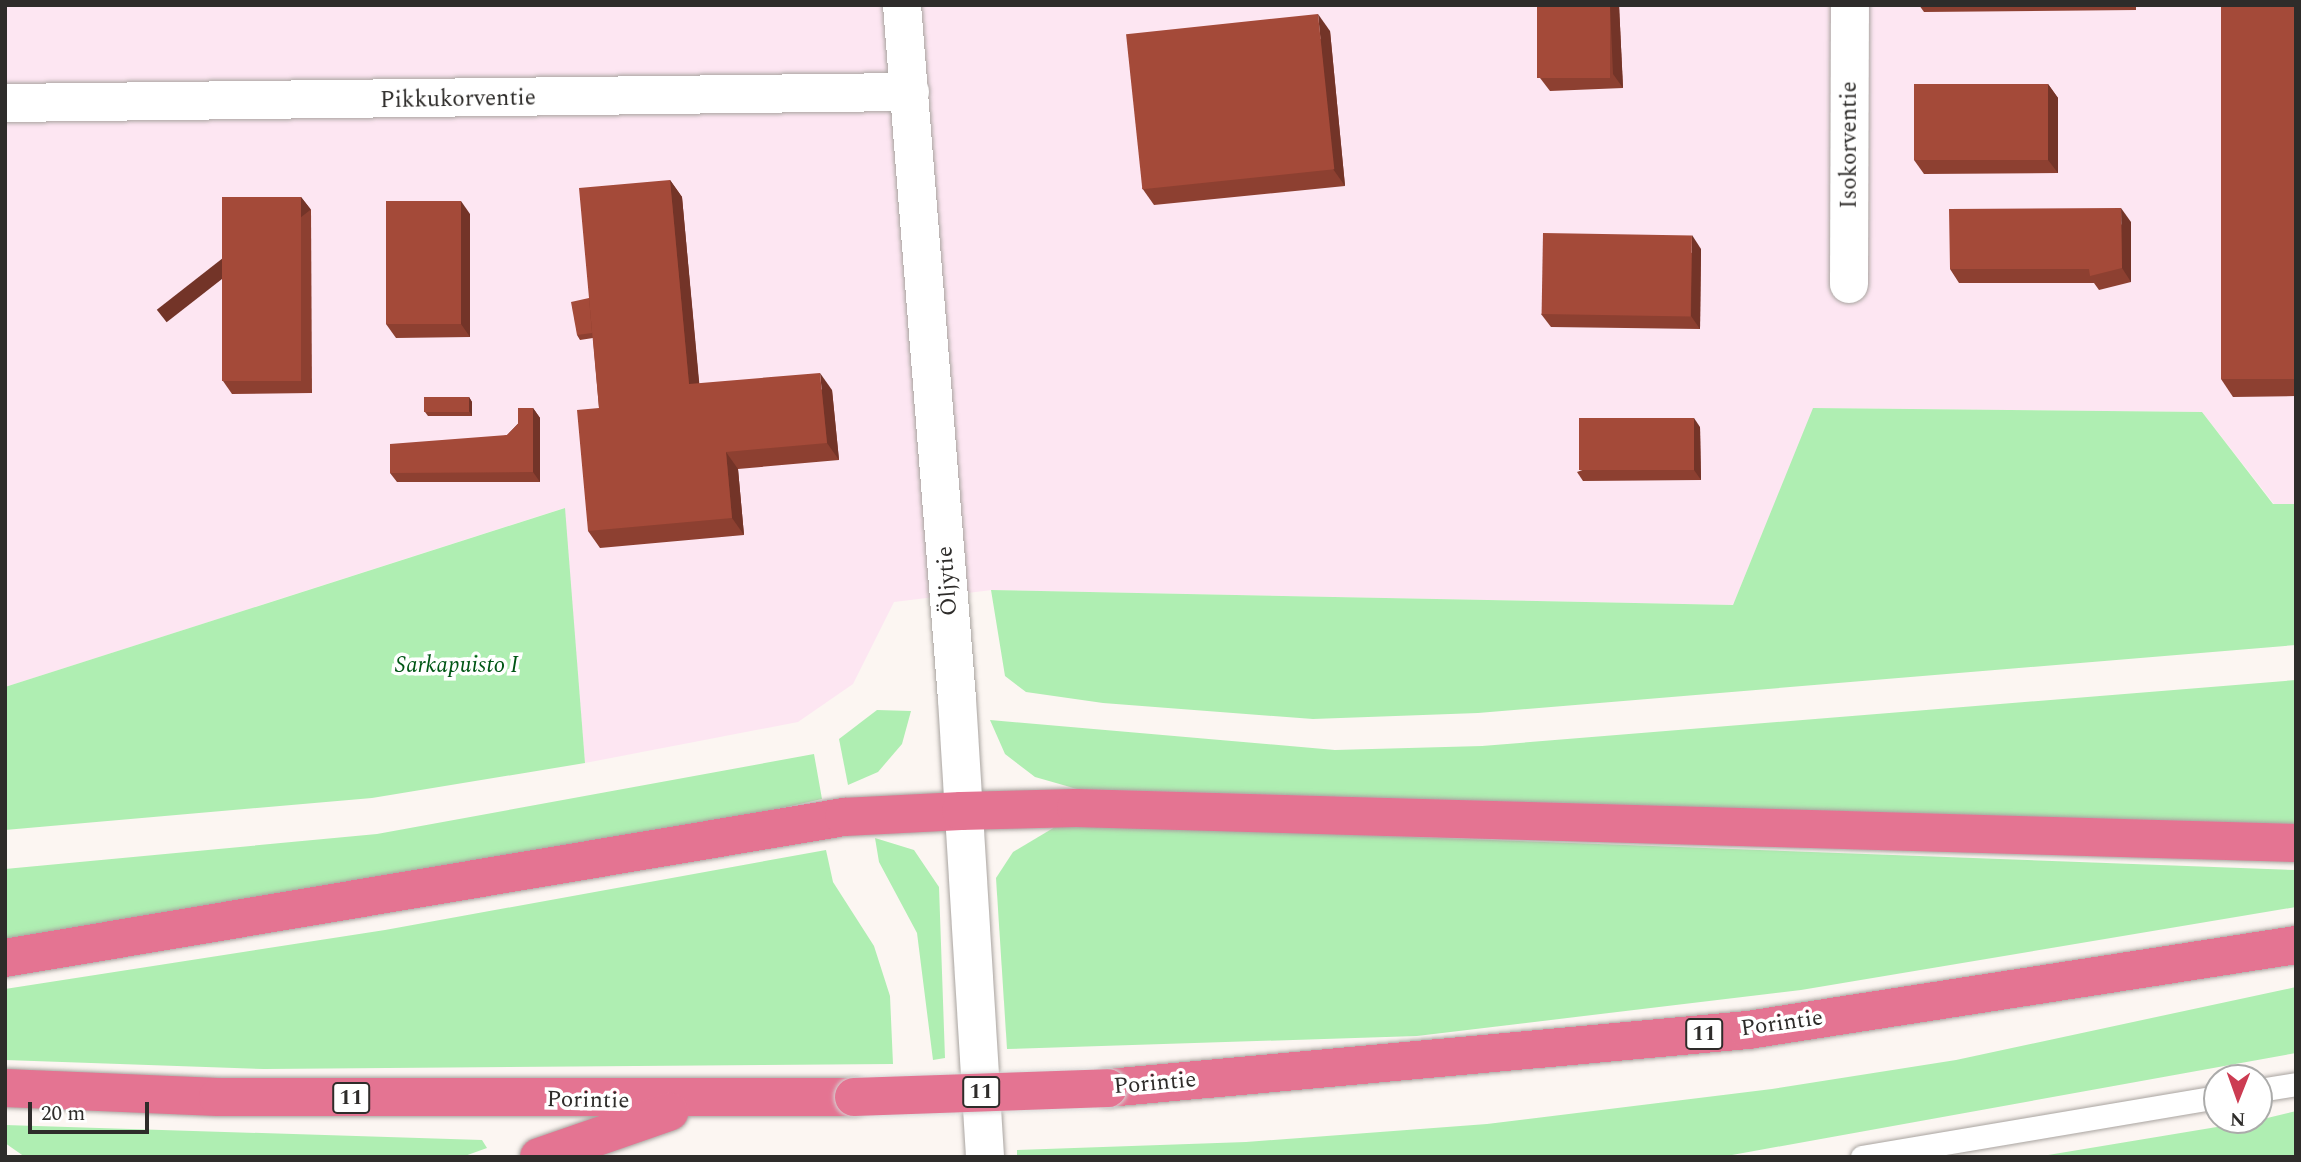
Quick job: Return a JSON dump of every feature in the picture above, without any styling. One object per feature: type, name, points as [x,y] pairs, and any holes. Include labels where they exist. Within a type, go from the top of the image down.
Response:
[{"type":"highway","points":[[5,958],[844,817],[961,811],[1076,808],[2296,843]]},
{"type":"highway","name":"Porintie","points":[[5,1088],[218,1097],[697,1102],[1108,1088],[1748,1030],[2296,945]]},
{"type":"highway","points":[[539,1157],[697,1102]]},
{"type":"street","name":"Öljytie","points":[[902,5],[985,1157]]},
{"type":"street","name":"Isokorventie","points":[[1849,284],[1850,5]]},
{"type":"street","name":"Pikkukorventie","points":[[5,103],[910,92]]},
{"type":"lane","points":[[2273,1088],[2296,1084]]},
{"type":"lane","points":[[1862,1157],[2203,1099]]},
{"type":"shaded area","points":[[5,5],[2296,5],[2296,504],[2274,504],[2202,412],[1814,408],[1733,605],[992,590],[894,602],[853,684],[798,722],[585,763],[564,508],[5,687]]},
{"type":"green space","points":[[1813,408],[2202,412],[2273,504],[2296,504],[2296,645],[1478,713],[1313,719],[1103,703],[1026,692],[1005,676],[991,590],[1733,605]]},
{"type":"green space","name":"Sarkapuisto I","points":[[565,508],[585,763],[372,798],[5,830],[5,687]]},
{"type":"green space","points":[[2296,680],[2296,824],[1077,789],[1035,777],[1005,754],[990,720],[1335,750],[1482,746]]},
{"type":"green space","points":[[877,710],[911,711],[902,744],[878,772],[848,785],[839,739]]},
{"type":"green space","points":[[814,754],[822,799],[729,820],[5,941],[5,869],[377,834]]},
{"type":"green space","points":[[1060,824],[2296,870],[2296,907],[1801,990],[1417,1036],[1007,1049],[996,878],[1013,852]]},
{"type":"green space","points":[[875,838],[914,850],[939,887],[945,1058],[933,1060],[917,933],[879,862]]},
{"type":"green space","points":[[826,850],[833,882],[874,946],[890,996],[893,1064],[264,1069],[5,1060],[5,989],[385,930]]},
{"type":"green space","points":[[2296,987],[2296,1053],[2235,1064],[2203,1064],[2203,1070],[1721,1157],[1017,1157],[1017,1150],[1246,1142],[1487,1124],[1772,1089],[1956,1060]]},
{"type":"green space","points":[[2296,1111],[2296,1157],[2036,1157],[2203,1129],[2203,1134],[2273,1134],[2273,1117]]},
{"type":"green space","points":[[5,1125],[482,1140],[487,1148],[462,1157],[25,1157],[5,1143]]},
{"type":"building","points":[[1537,5],[1610,5],[1610,78],[1537,78]]},
{"type":"building","points":[[2221,5],[2296,5],[2296,379],[2221,379]]},
{"type":"building","points":[[1318,14],[1334,169],[1142,189],[1126,34]]},
{"type":"building","points":[[1914,84],[2048,84],[2048,160],[1914,160]]},
{"type":"building","points":[[670,180],[689,384],[820,373],[827,443],[726,452],[732,518],[588,531],[577,410],[599,408],[579,188]]},
{"type":"building","points":[[222,197],[301,197],[301,381],[222,381]]},
{"type":"building","points":[[386,201],[461,201],[461,324],[386,324]]},
{"type":"building","points":[[2121,208],[2122,268],[2090,276],[2089,269],[1950,269],[1949,209]]},
{"type":"building","points":[[1543,233],[1692,236],[1691,317],[1542,314]]},
{"type":"building","points":[[589,298],[592,333],[577,335],[571,302]]},
{"type":"building","points":[[424,397],[469,397],[469,412],[424,412]]},
{"type":"building","points":[[518,408],[533,408],[533,472],[390,473],[390,444],[507,435],[518,424]]},
{"type":"building","points":[[1579,418],[1694,418],[1694,470],[1579,470]]}]
